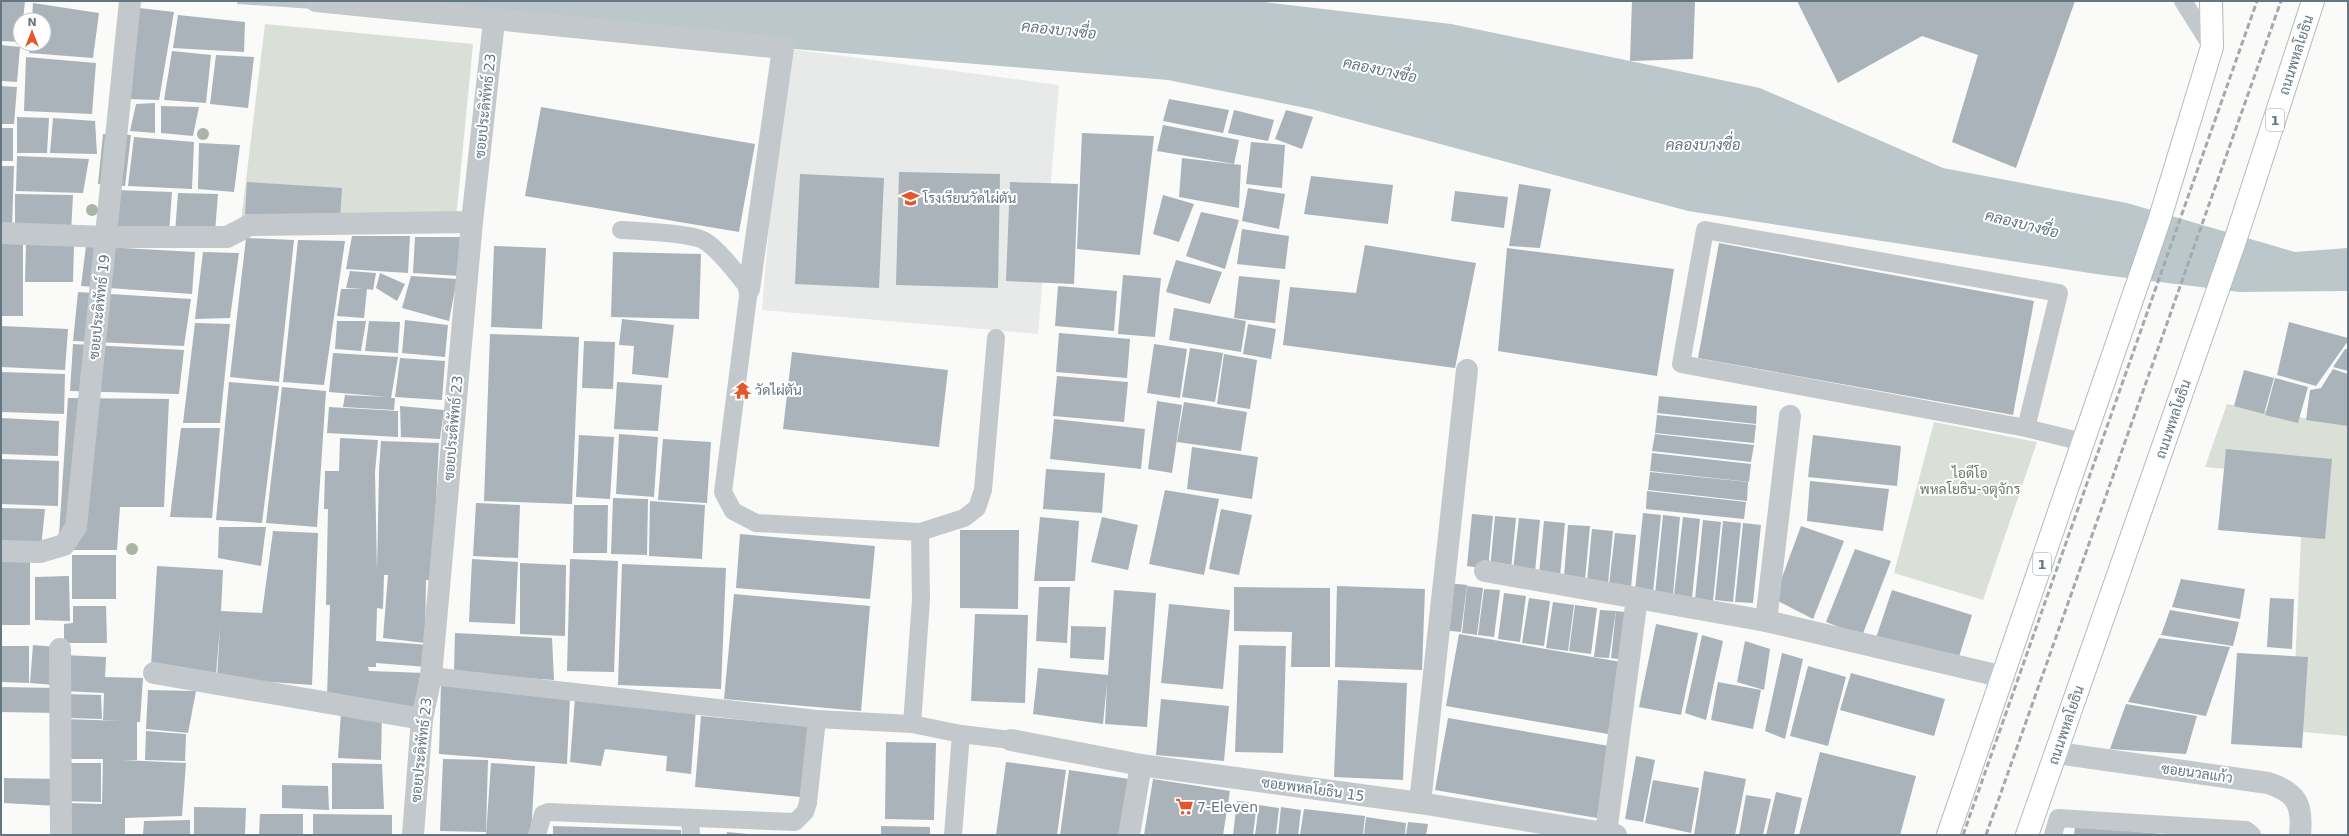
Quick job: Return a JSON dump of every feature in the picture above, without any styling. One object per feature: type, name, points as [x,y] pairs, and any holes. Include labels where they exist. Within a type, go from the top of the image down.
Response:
[{"type":"main road","name":"1","points":[[1948,835],[2004,676],[2159,221],[2212,46],[2212,1]]},
{"type":"main road","points":[[2212,46],[2227,1]]},
{"type":"main road","name":"ถนนพหลโยธิน","points":[[2027,835],[2057,753],[2236,238],[2313,1]]},
{"type":"street","name":"ซอยประดิพัทธ์ 19","points":[[1,551],[40,552],[64,545],[76,527],[130,1]]},
{"type":"street","points":[[316,1],[783,48],[749,289]]},
{"type":"street","name":"ซอยประดิพัทธ์ 23","points":[[413,835],[422,719],[431,676],[472,222],[494,21]]},
{"type":"street","points":[[1,233],[106,237],[227,237],[250,225],[472,222]]},
{"type":"street","points":[[1420,803],[1467,370]]},
{"type":"street","points":[[1766,621],[1790,416]]},
{"type":"street","points":[[1485,571],[1766,621],[2004,676]]},
{"type":"street","points":[[1611,834],[1637,598]]},
{"type":"street","points":[[60,649],[61,835]]},
{"type":"street","points":[[154,672],[422,719]]},
{"type":"street","name":"ซอยพหลโยธิน 15","points":[[1011,740],[1141,765],[1420,803],[1582,832],[1611,834]]},
{"type":"street","name":"ซอยนวลแก้ว","points":[[2057,753],[2268,783],[2286,788],[2295,798],[2302,819],[2300,835]]},
{"type":"street","points":[[1129,835],[1141,765]]},
{"type":"lane","points":[[2183,1],[2212,46]]},
{"type":"lane","points":[[621,230],[672,234],[703,240],[736,272],[749,289],[723,492],[733,512],[756,523],[920,532],[964,518],[977,508],[983,490],[996,338]]},
{"type":"lane","points":[[2026,428],[2059,293],[1830,258],[1705,230],[1682,364],[2026,428],[2083,442]]},
{"type":"lane","points":[[912,724],[921,600],[920,532]]},
{"type":"lane","points":[[431,676],[817,719],[912,724],[961,734],[1011,740]]},
{"type":"lane","points":[[537,835],[540,819],[543,814],[548,812],[691,826],[794,822],[805,812],[808,803],[817,719]]},
{"type":"lane","points":[[953,835],[961,734]]},
{"type":"lane","points":[[2053,835],[2058,818],[2246,830],[2252,835]]},
{"type":"shaded area","name":"โรงเรียนวัดไผ่ตัน","points":[[783,48],[1059,85],[1038,334],[762,310]]},
{"type":"green space","points":[[265,24],[473,44],[456,219],[241,221]]},
{"type":"green space","points":[[2227,404],[2348,426],[2348,736],[2292,731],[2304,476],[2205,467]]},
{"type":"green space","name":"ไอดีโอ พหลโยธิน-จตุจักร","points":[[1934,422],[2037,442],[1983,600],[1894,573]]},
{"type":"water","name":"คลองบางซื่อ","points":[[238,1],[1256,1],[1451,24],[1760,88],[1943,168],[2127,203],[2295,252],[2348,248],[2348,291],[2240,292],[2096,274],[1688,211],[1311,109],[1168,80],[783,48],[494,21],[237,4]]},
{"type":"building","points":[[1,1],[25,1],[24,12],[12,12],[12,42],[1,41]]},
{"type":"building","points":[[1632,1],[1695,1],[1693,59],[1630,61]]},
{"type":"building","points":[[1797,1],[2075,1],[2016,168],[1952,142],[1978,55],[1922,36],[1838,83]]},
{"type":"building","points":[[33,3],[99,13],[93,58],[29,53],[52,52],[52,12],[32,12]]},
{"type":"building","points":[[139,8],[174,12],[159,100],[129,99]]},
{"type":"building","points":[[178,15],[245,22],[244,52],[173,48]]},
{"type":"building","points":[[1,45],[12,46],[12,52],[20,52],[17,82],[1,81]]},
{"type":"building","points":[[172,51],[211,55],[206,103],[164,100]]},
{"type":"building","points":[[216,55],[254,57],[248,108],[210,104]]},
{"type":"building","points":[[26,57],[96,63],[92,114],[24,111]]},
{"type":"building","points":[[1,86],[17,87],[14,124],[1,124]]},
{"type":"building","points":[[1169,99],[1229,110],[1223,133],[1163,121]]},
{"type":"building","points":[[155,103],[155,133],[130,131],[136,104]]},
{"type":"building","points":[[161,106],[199,107],[193,136],[161,133]]},
{"type":"building","points":[[541,107],[755,144],[739,232],[525,196]]},
{"type":"building","points":[[1234,110],[1274,120],[1268,141],[1228,133]]},
{"type":"building","points":[[1286,110],[1313,117],[1302,149],[1275,139]]},
{"type":"building","points":[[17,117],[49,118],[47,153],[17,153]]},
{"type":"building","points":[[53,118],[95,121],[97,154],[50,153]]},
{"type":"building","points":[[1163,125],[1239,140],[1234,164],[1157,151]]},
{"type":"building","points":[[1,128],[13,128],[13,161],[1,161]]},
{"type":"building","points":[[1082,133],[1154,136],[1140,255],[1077,249]]},
{"type":"building","points":[[103,134],[131,135],[125,186],[98,184]]},
{"type":"building","points":[[134,137],[194,142],[192,189],[128,186]]},
{"type":"building","points":[[1251,142],[1285,145],[1282,188],[1246,184]]},
{"type":"building","points":[[199,143],[240,145],[234,192],[198,189]]},
{"type":"building","points":[[17,156],[89,159],[83,193],[16,191]]},
{"type":"building","points":[[1182,158],[1241,165],[1239,208],[1179,197]]},
{"type":"building","points":[[1,166],[14,166],[12,229],[1,229]]},
{"type":"building","points":[[899,172],[1000,174],[998,288],[896,285]]},
{"type":"building","points":[[800,174],[884,178],[879,288],[795,284]]},
{"type":"building","points":[[1311,176],[1393,185],[1388,224],[1304,214]]},
{"type":"building","points":[[247,182],[342,188],[340,220],[245,214]]},
{"type":"building","points":[[1010,182],[1078,184],[1074,284],[1006,281]]},
{"type":"building","points":[[1519,184],[1551,189],[1540,248],[1509,246]]},
{"type":"building","points":[[1248,188],[1285,194],[1279,229],[1242,221]]},
{"type":"building","points":[[115,190],[172,192],[169,233],[110,234]]},
{"type":"building","points":[[1455,191],[1508,197],[1504,228],[1451,221]]},
{"type":"building","points":[[178,193],[218,194],[215,232],[175,233]]},
{"type":"building","points":[[15,194],[73,195],[71,232],[15,229]]},
{"type":"building","points":[[1163,195],[1194,204],[1179,242],[1153,234]]},
{"type":"building","points":[[1201,212],[1239,220],[1225,269],[1186,256]]},
{"type":"building","points":[[1242,229],[1289,236],[1285,269],[1237,264]]},
{"type":"building","points":[[352,236],[410,236],[408,273],[346,269]]},
{"type":"building","points":[[415,237],[467,237],[460,276],[413,273]]},
{"type":"building","points":[[246,238],[294,240],[279,382],[230,377]]},
{"type":"building","points":[[298,240],[345,241],[324,385],[283,382]]},
{"type":"building","points":[[26,242],[74,244],[73,282],[25,282]]},
{"type":"building","points":[[1,243],[23,244],[23,316],[1,316]]},
{"type":"building","points":[[1719,243],[2034,301],[2013,415],[1698,358]]},
{"type":"building","points":[[1365,245],[1476,263],[1455,368],[1283,345],[1290,287],[1356,293]]},
{"type":"building","points":[[86,246],[195,252],[192,294],[81,286]]},
{"type":"building","points":[[494,246],[546,248],[542,329],[491,327]]},
{"type":"building","points":[[1507,248],[1674,269],[1657,376],[1498,351]]},
{"type":"building","points":[[203,252],[239,253],[230,318],[195,319]]},
{"type":"building","points":[[613,252],[701,254],[699,319],[611,317]]},
{"type":"building","points":[[1176,260],[1222,272],[1210,304],[1166,292]]},
{"type":"building","points":[[350,271],[376,273],[373,290],[367,289],[364,318],[337,316],[341,289],[364,289],[346,288]]},
{"type":"building","points":[[380,273],[405,284],[397,301],[376,288]]},
{"type":"building","points":[[1123,275],[1161,278],[1155,337],[1118,334]]},
{"type":"building","points":[[411,276],[457,279],[449,321],[402,308]]},
{"type":"building","points":[[1239,276],[1280,280],[1275,323],[1234,318]]},
{"type":"building","points":[[1058,286],[1117,291],[1114,331],[1055,326]]},
{"type":"building","points":[[78,292],[191,299],[184,346],[73,341]]},
{"type":"building","points":[[1174,308],[1246,321],[1241,352],[1169,340]]},
{"type":"building","points":[[622,319],[674,325],[668,378],[632,374],[634,346],[619,345]]},
{"type":"building","points":[[405,320],[448,325],[445,357],[402,353]]},
{"type":"building","points":[[337,321],[366,321],[361,351],[335,349]]},
{"type":"building","points":[[369,321],[400,322],[398,353],[365,351]]},
{"type":"building","points":[[2289,322],[2348,338],[2348,341],[2316,386],[2277,375]]},
{"type":"building","points":[[195,323],[230,324],[220,423],[183,423]]},
{"type":"building","points":[[1248,324],[1276,329],[1271,359],[1243,354]]},
{"type":"building","points":[[1,326],[68,329],[65,370],[1,367]]},
{"type":"building","points":[[1059,333],[1130,339],[1127,378],[1056,372]]},
{"type":"building","points":[[490,334],[579,337],[572,504],[484,501]]},
{"type":"building","points":[[584,341],[615,342],[613,389],[582,388]]},
{"type":"building","points":[[73,344],[184,350],[179,394],[70,391]]},
{"type":"building","points":[[1154,344],[1187,349],[1180,398],[1147,393]]},
{"type":"building","points":[[1190,348],[1223,353],[1215,402],[1182,397]]},
{"type":"building","points":[[2345,349],[2348,349],[2348,371],[2333,367]]},
{"type":"building","points":[[792,352],[948,370],[939,447],[783,429]]},
{"type":"building","points":[[333,353],[398,357],[391,398],[395,398],[394,410],[343,407],[345,395],[388,397],[329,392]]},
{"type":"building","points":[[1224,354],[1257,360],[1250,409],[1217,404]]},
{"type":"building","points":[[400,358],[445,361],[442,400],[395,397]]},
{"type":"building","points":[[2333,369],[2348,374],[2348,426],[2306,420],[2310,390],[2321,388]]},
{"type":"building","points":[[2244,370],[2274,378],[2264,414],[2234,406]]},
{"type":"building","points":[[1,372],[65,374],[64,414],[1,412]]},
{"type":"building","points":[[1057,376],[1128,382],[1124,422],[1053,416]]},
{"type":"building","points":[[2275,378],[2308,387],[2298,423],[2265,415]]},
{"type":"building","points":[[229,382],[279,386],[262,523],[216,520]]},
{"type":"building","points":[[617,382],[662,385],[658,431],[614,429]]},
{"type":"building","points":[[282,387],[326,391],[317,527],[266,523]]},
{"type":"building","points":[[1659,396],[1757,406],[1756,424],[1657,413]]},
{"type":"building","points":[[68,398],[169,399],[164,507],[120,507],[117,550],[58,550]]},
{"type":"building","points":[[1157,401],[1182,405],[1172,473],[1148,469]]},
{"type":"building","points":[[1184,402],[1247,412],[1241,451],[1177,442]]},
{"type":"building","points":[[400,406],[444,410],[440,439],[401,437]]},
{"type":"building","points":[[329,407],[398,411],[398,437],[327,433]]},
{"type":"building","points":[[1657,415],[1756,425],[1754,443],[1655,433]]},
{"type":"building","points":[[1,418],[59,421],[58,456],[1,454]]},
{"type":"building","points":[[1054,419],[1145,429],[1141,469],[1050,459]]},
{"type":"building","points":[[181,428],[220,428],[212,518],[170,517]]},
{"type":"building","points":[[619,434],[658,437],[654,497],[616,494]]},
{"type":"building","points":[[1655,434],[1754,445],[1751,462],[1652,451]]},
{"type":"building","points":[[579,435],[614,437],[610,499],[576,497]]},
{"type":"building","points":[[1813,435],[1901,446],[1897,486],[1808,477]]},
{"type":"building","points":[[340,438],[378,440],[375,472],[377,572],[381,441],[439,443],[432,581],[426,580],[425,643],[383,638],[388,575],[384,575],[383,609],[377,608],[376,641],[429,645],[427,667],[376,663],[376,667],[368,667],[369,671],[425,673],[419,713],[327,696],[330,605],[326,605],[328,509],[324,509],[325,471],[339,471]]},
{"type":"building","points":[[663,439],[711,442],[707,503],[658,500]]},
{"type":"building","points":[[1192,447],[1258,457],[1252,499],[1187,489]]},
{"type":"building","points":[[2226,449],[2332,459],[2325,539],[2218,530]]},
{"type":"building","points":[[1652,453],[1751,464],[1749,482],[1650,471]]},
{"type":"building","points":[[1,459],[59,461],[58,506],[1,504]]},
{"type":"building","points":[[1046,469],[1105,473],[1102,513],[1043,509]]},
{"type":"building","points":[[1650,472],[1748,482],[1747,501],[1648,490]]},
{"type":"building","points":[[1810,481],[1889,489],[1883,531],[1807,521]]},
{"type":"building","points":[[1165,490],[1219,499],[1204,575],[1149,564]]},
{"type":"building","points":[[1647,491],[1746,502],[1744,519],[1646,509]]},
{"type":"building","points":[[613,498],[648,499],[647,555],[611,554]]},
{"type":"building","points":[[650,501],[705,505],[702,559],[649,556]]},
{"type":"building","points":[[476,503],[520,505],[518,558],[473,556]]},
{"type":"building","points":[[574,505],[608,505],[607,553],[573,553]]},
{"type":"building","points":[[1,508],[45,509],[41,548],[1,545]]},
{"type":"building","points":[[1221,509],[1252,515],[1239,575],[1209,569]]},
{"type":"building","points":[[1643,513],[1661,515],[1653,593],[1635,591]]},
{"type":"building","points":[[1472,514],[1493,516],[1488,569],[1467,566]]},
{"type":"building","points":[[1663,515],[1680,517],[1673,595],[1655,594]]},
{"type":"building","points":[[1495,516],[1516,518],[1511,570],[1490,569]]},
{"type":"building","points":[[1040,517],[1079,521],[1075,581],[1034,581]]},
{"type":"building","points":[[1102,517],[1138,525],[1128,570],[1091,562]]},
{"type":"building","points":[[1683,517],[1700,519],[1692,598],[1674,595]]},
{"type":"building","points":[[1519,518],[1540,520],[1535,572],[1513,570]]},
{"type":"building","points":[[1703,520],[1721,522],[1713,601],[1695,599]]},
{"type":"building","points":[[1544,521],[1565,523],[1560,576],[1539,574]]},
{"type":"building","points":[[1723,521],[1741,523],[1733,602],[1715,600]]},
{"type":"building","points":[[1743,523],[1761,525],[1753,603],[1735,602]]},
{"type":"building","points":[[1568,525],[1590,526],[1585,579],[1564,577]]},
{"type":"building","points":[[1801,526],[1844,541],[1813,619],[1774,599]]},
{"type":"building","points":[[219,527],[266,527],[261,566],[218,558]]},
{"type":"building","points":[[1592,529],[1613,531],[1608,583],[1587,582]]},
{"type":"building","points":[[960,530],[1019,530],[1018,609],[960,608]]},
{"type":"building","points":[[273,531],[318,533],[312,685],[217,678],[220,627],[216,674],[151,666],[157,566],[223,570],[221,611],[262,613]]},
{"type":"building","points":[[1615,533],[1636,535],[1631,587],[1609,585]]},
{"type":"building","points":[[740,534],[875,546],[870,599],[736,588]]},
{"type":"building","points":[[1855,549],[1891,561],[1862,636],[1826,622]]},
{"type":"building","points":[[72,555],[116,555],[116,599],[72,599]]},
{"type":"building","points":[[30,559],[30,625],[1,625],[1,562]]},
{"type":"building","points":[[472,559],[518,562],[515,624],[469,622]]},
{"type":"building","points":[[570,559],[618,561],[614,672],[567,671]]},
{"type":"building","points":[[520,563],[566,565],[565,636],[520,634]]},
{"type":"building","points":[[622,564],[726,568],[721,689],[618,685]]},
{"type":"building","points":[[69,576],[70,621],[35,620],[35,577]]},
{"type":"building","points":[[2181,579],[2245,589],[2240,619],[2172,607]]},
{"type":"building","points":[[1448,583],[1467,585],[1461,632],[1441,630]]},
{"type":"building","points":[[1337,586],[1425,589],[1422,670],[1335,667]]},
{"type":"building","points":[[1467,586],[1483,588],[1477,635],[1462,633]]},
{"type":"building","points":[[1039,587],[1070,587],[1067,643],[1036,641]]},
{"type":"building","points":[[1234,587],[1330,588],[1330,667],[1291,667],[1292,632],[1234,631]]},
{"type":"building","points":[[1484,589],[1500,590],[1494,637],[1478,635]]},
{"type":"building","points":[[1114,590],[1156,593],[1147,727],[1105,724],[1107,683],[1103,724],[1033,714],[1038,668],[1108,675]]},
{"type":"building","points":[[1892,590],[1972,615],[1957,663],[1876,638]]},
{"type":"building","points":[[1504,593],[1526,596],[1520,642],[1498,639]]},
{"type":"building","points":[[734,594],[870,606],[861,711],[724,699]]},
{"type":"building","points":[[1529,598],[1550,601],[1544,646],[1522,643]]},
{"type":"building","points":[[2270,598],[2294,599],[2292,649],[2267,647]]},
{"type":"building","points":[[1553,602],[1574,605],[1568,651],[1546,648]]},
{"type":"building","points":[[1169,604],[1230,610],[1223,689],[1161,683]]},
{"type":"building","points":[[1575,605],[1597,608],[1591,654],[1569,651]]},
{"type":"building","points":[[73,606],[106,606],[107,643],[64,643],[64,624],[73,623]]},
{"type":"building","points":[[1600,610],[1616,611],[1609,658],[1594,657]]},
{"type":"building","points":[[2170,610],[2239,622],[2233,646],[2161,635]]},
{"type":"building","points":[[1616,611],[1632,613],[1626,660],[1611,658]]},
{"type":"building","points":[[975,614],[1028,615],[1025,703],[971,701]]},
{"type":"building","points":[[1656,624],[1698,633],[1681,715],[1639,707]]},
{"type":"building","points":[[1071,626],[1106,627],[1104,660],[1070,658]]},
{"type":"building","points":[[455,633],[552,638],[554,680],[454,673]]},
{"type":"building","points":[[1459,634],[1621,662],[1608,734],[1446,706]]},
{"type":"building","points":[[1702,635],[1723,641],[1706,720],[1685,713]]},
{"type":"building","points":[[2159,638],[2230,647],[2206,716],[2128,702]]},
{"type":"building","points":[[1745,641],[1770,649],[1764,690],[1737,682]]},
{"type":"building","points":[[33,645],[57,647],[54,685],[30,683]]},
{"type":"building","points":[[1239,645],[1286,646],[1283,753],[1235,752]]},
{"type":"building","points":[[1,646],[29,646],[29,683],[1,682]]},
{"type":"building","points":[[1782,653],[1803,659],[1785,739],[1765,731]]},
{"type":"building","points":[[2237,653],[2308,657],[2302,748],[2231,744]]},
{"type":"building","points":[[63,655],[106,657],[105,677],[143,678],[140,722],[137,722],[137,760],[123,760],[186,763],[182,816],[125,818],[125,835],[69,835],[68,803],[102,804],[103,759],[64,759],[64,719],[121,721],[103,720],[104,693],[63,691]]},
{"type":"building","points":[[1808,666],[1846,677],[1828,746],[1790,736]]},
{"type":"building","points":[[1851,673],[1945,699],[1934,736],[1840,710]]},
{"type":"building","points":[[1338,680],[1407,683],[1403,780],[1334,777]]},
{"type":"building","points":[[1718,682],[1761,690],[1753,729],[1711,720]]},
{"type":"building","points":[[441,684],[570,697],[567,764],[439,754]]},
{"type":"building","points":[[1,687],[57,688],[57,713],[1,712]]},
{"type":"building","points":[[148,690],[196,691],[188,733],[146,729]]},
{"type":"building","points":[[65,694],[101,695],[102,719],[67,718]]},
{"type":"building","points":[[575,698],[696,709],[691,774],[666,771],[667,756],[605,749],[601,766],[570,762]]},
{"type":"building","points":[[1161,699],[1229,706],[1224,761],[1156,755]]},
{"type":"building","points":[[2126,704],[2197,716],[2186,754],[2110,749]]},
{"type":"building","points":[[341,712],[382,714],[381,760],[338,758]]},
{"type":"building","points":[[701,716],[808,726],[801,797],[695,787]]},
{"type":"building","points":[[1448,718],[1609,746],[1597,818],[1435,790]]},
{"type":"building","points":[[146,731],[186,734],[185,761],[145,760]]},
{"type":"building","points":[[886,742],[936,743],[934,820],[885,819]]},
{"type":"building","points":[[1820,752],[1916,776],[1900,835],[1799,835]]},
{"type":"building","points":[[1636,756],[1655,760],[1643,822],[1625,819]]},
{"type":"building","points":[[443,759],[488,760],[486,832],[440,831]]},
{"type":"building","points":[[1006,762],[1066,770],[1057,835],[996,835]]},
{"type":"building","points":[[62,763],[101,763],[101,802],[63,801]]},
{"type":"building","points":[[332,763],[382,764],[384,809],[332,809]]},
{"type":"building","points":[[491,763],[535,766],[531,835],[486,835]]},
{"type":"building","points":[[1069,770],[1129,779],[1121,835],[1060,835]]},
{"type":"building","points":[[1704,771],[1746,779],[1735,835],[1694,835]]},
{"type":"building","points":[[4,778],[58,779],[57,806],[4,803]]},
{"type":"building","points":[[1153,779],[1230,791],[1223,835],[1144,835]]},
{"type":"building","points":[[1653,780],[1699,788],[1691,833],[1645,823]]},
{"type":"building","points":[[282,785],[328,786],[329,810],[282,808]]},
{"type":"building","points":[[1776,792],[1802,798],[1794,835],[1766,835]]},
{"type":"building","points":[[1746,795],[1771,799],[1763,835],[1739,835]]},
{"type":"building","points":[[1237,801],[1257,803],[1253,835],[1233,835]]},
{"type":"building","points":[[1259,805],[1279,808],[1276,835],[1255,835]]},
{"type":"building","points":[[194,807],[246,808],[245,835],[194,835]]},
{"type":"building","points":[[1281,807],[1301,810],[1298,835],[1278,835]]},
{"type":"building","points":[[1304,809],[1365,816],[1363,835],[1300,835]]},
{"type":"building","points":[[260,814],[303,814],[303,835],[259,835]]},
{"type":"building","points":[[313,814],[392,815],[392,835],[313,835]]},
{"type":"building","points":[[1366,817],[1406,823],[1405,835],[1364,835]]},
{"type":"building","points":[[190,820],[190,835],[143,835],[144,821]]},
{"type":"building","points":[[1408,822],[1428,824],[1426,835],[1406,835]]},
{"type":"building","points":[[553,826],[681,830],[681,835],[553,835]]},
{"type":"building","points":[[881,826],[930,827],[930,835],[881,835]]},
{"type":"building","points":[[2075,826],[2163,834],[2163,835],[2074,835]]},
{"type":"building","points":[[727,832],[748,834],[748,835],[727,835]]},
{"type":"railway","points":[[1963,835],[2257,1]]},
{"type":"railway","points":[[1986,835],[2281,1]]},
{"type":"place","name":"โรงเรียนวัดไผ่ตัน","points":[[910,198]]},
{"type":"place","name":"วัดไผ่ตัน","points":[[742,390]]},
{"type":"place","name":"7-Eleven","points":[[1184,807]]}]
